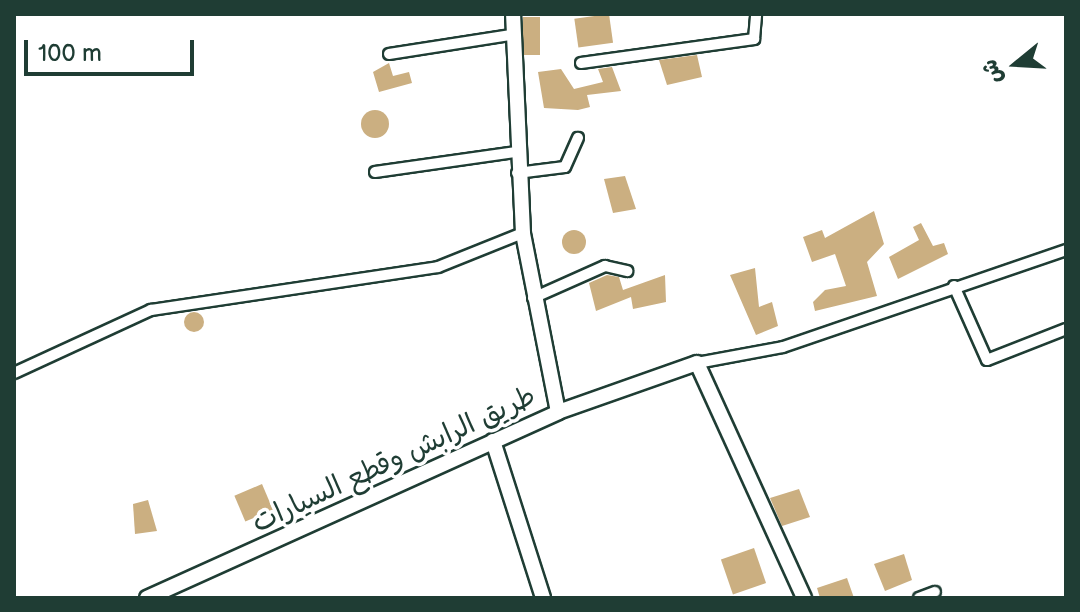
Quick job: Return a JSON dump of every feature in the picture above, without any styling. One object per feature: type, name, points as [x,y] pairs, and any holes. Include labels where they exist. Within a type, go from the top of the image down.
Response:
[{"type":"main road","name":"طريق الرابش وقطع السيارات","points":[[147,598],[558,412],[533,298],[523,233],[515,152],[510,35],[513,14]]},
{"type":"main road","points":[[558,412],[697,363],[804,598]]},
{"type":"main road","points":[[493,441],[543,598]]},
{"type":"street","points":[[581,63],[754,39],[756,14]]},
{"type":"street","points":[[389,54],[510,35]]},
{"type":"street","points":[[517,173],[565,167],[578,138]]},
{"type":"street","points":[[375,172],[515,152]]},
{"type":"street","points":[[14,373],[151,310],[438,267],[523,233]]},
{"type":"street","points":[[697,363],[783,347],[1066,250]]},
{"type":"street","points":[[533,298],[605,266],[627,271]]},
{"type":"street","points":[[954,286],[987,360],[1066,329]]},
{"type":"street","points":[[919,598],[935,592]]},
{"type":"building","points":[[609,14],[613,43],[578,48],[574,19]]},
{"type":"building","points":[[523,17],[540,17],[540,55],[523,55]]},
{"type":"building","points":[[697,55],[702,77],[667,85],[659,60]]},
{"type":"building","points":[[389,63],[393,76],[409,72],[412,83],[379,92],[373,72]]},
{"type":"building","points":[[612,67],[621,91],[587,95],[590,107],[578,110],[544,108],[538,72],[561,69],[574,89],[603,82],[598,69]]},
{"type":"building","points":[[375,110],[385,114],[389,124],[385,134],[375,138],[365,134],[361,124],[365,114]]},
{"type":"building","points":[[625,176],[636,209],[613,213],[604,179]]},
{"type":"building","points":[[874,211],[884,244],[867,262],[877,296],[815,311],[813,302],[825,290],[846,286],[835,254],[812,262],[803,237],[822,230],[825,238]]},
{"type":"building","points":[[921,223],[933,246],[944,243],[948,254],[898,279],[889,257],[919,240],[913,227]]},
{"type":"building","points":[[574,230],[585,237],[586,242],[579,253],[574,254],[563,247],[562,242],[569,231]]},
{"type":"building","points":[[755,268],[759,307],[772,302],[778,326],[756,335],[730,275]]},
{"type":"building","points":[[607,275],[619,277],[623,290],[665,275],[666,302],[633,309],[631,297],[596,311],[589,283]]},
{"type":"building","points":[[194,312],[201,315],[204,322],[201,329],[194,332],[187,329],[184,322],[187,315]]},
{"type":"building","points":[[262,484],[273,510],[245,521],[234,496]]},
{"type":"building","points":[[799,489],[810,517],[782,526],[770,498]]},
{"type":"building","points":[[148,500],[157,531],[135,534],[133,504]]},
{"type":"building","points":[[754,548],[766,583],[733,594],[721,559]]},
{"type":"building","points":[[904,554],[912,580],[885,591],[874,564]]},
{"type":"building","points":[[847,578],[854,598],[820,598],[817,588]]}]
